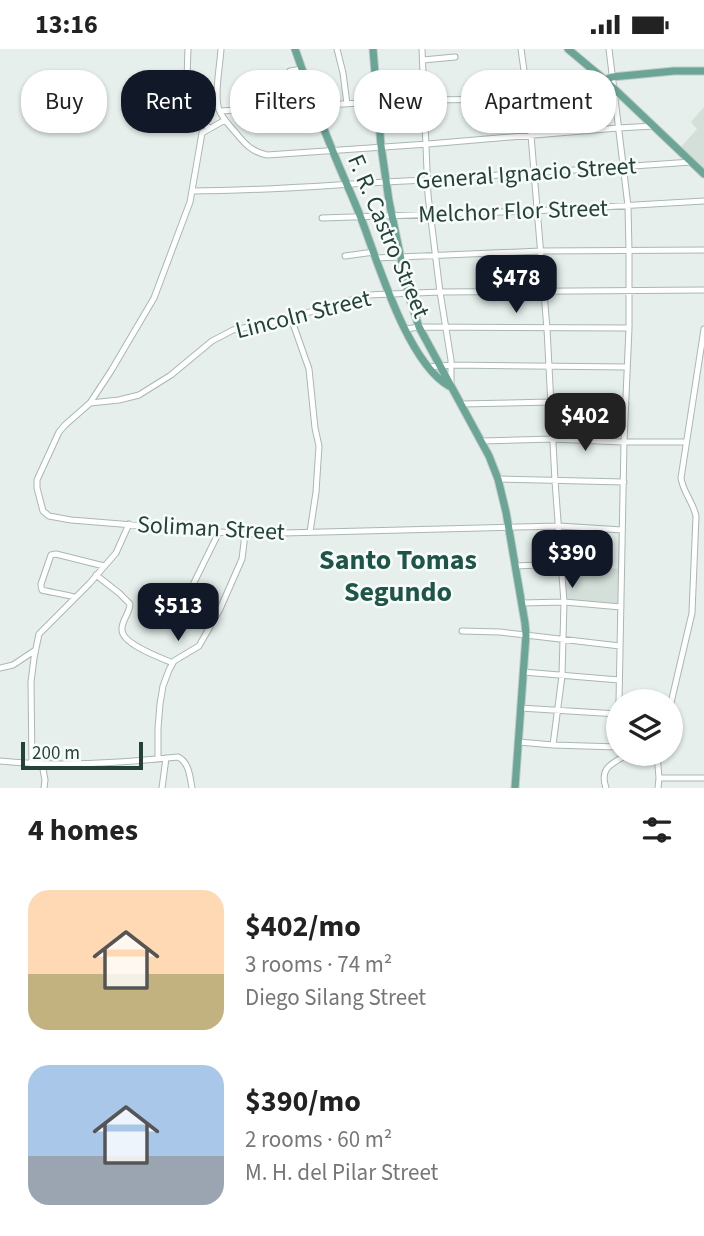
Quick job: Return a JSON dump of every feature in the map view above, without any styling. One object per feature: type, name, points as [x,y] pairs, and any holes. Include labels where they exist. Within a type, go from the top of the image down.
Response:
[{"type":"main road","name":"F. R. Castro Street","points":[[295,49],[302,69]]},
{"type":"main road","points":[[373,49],[375,70]]},
{"type":"main road","points":[[568,49],[598,70]]},
{"type":"main road","points":[[616,77],[704,71]]},
{"type":"main road","points":[[616,92],[704,174]]},
{"type":"main road","name":"F. R. Castro Street","points":[[325,133],[405,329],[428,367],[451,387]]},
{"type":"main road","points":[[380,133],[399,256],[419,327],[482,441],[498,479],[509,527],[526,635],[515,788]]},
{"type":"street","points":[[187,70],[188,49]]},
{"type":"street","points":[[221,49],[217,98],[219,111],[246,145],[267,155],[654,126]]},
{"type":"street","points":[[337,49],[347,104]]},
{"type":"street","points":[[422,49],[423,70]]},
{"type":"street","points":[[521,49],[524,70]]},
{"type":"street","points":[[609,49],[609,70]]},
{"type":"street","points":[[423,59],[455,57]]},
{"type":"street","points":[[296,70],[302,69]]},
{"type":"street","points":[[340,104],[354,104]]},
{"type":"street","points":[[616,109],[628,206],[629,251],[619,689]]},
{"type":"street","points":[[219,111],[230,110]]},
{"type":"street","points":[[216,124],[225,120]]},
{"type":"street","points":[[90,403],[154,297],[187,213],[203,133]]},
{"type":"street","points":[[425,133],[430,215],[452,365],[451,387]]},
{"type":"street","points":[[531,133],[550,366],[564,603],[562,676],[553,745]]},
{"type":"street","name":"General Ignacio Street","points":[[192,191],[293,189],[692,162]]},
{"type":"street","name":"Melchor Flor Street","points":[[322,218],[538,211],[704,201]]},
{"type":"street","points":[[345,255],[704,250]]},
{"type":"street","name":"Lincoln Street","points":[[90,403],[139,395],[228,332],[291,318],[368,295],[629,289],[704,290]]},
{"type":"street","points":[[291,318],[309,369],[319,442],[310,532]]},
{"type":"street","points":[[405,329],[629,328]]},
{"type":"street","points":[[674,689],[693,602],[696,516],[681,478],[704,329]]},
{"type":"street","points":[[428,367],[627,367]]},
{"type":"street","points":[[695,384],[704,385]]},
{"type":"street","name":"Soliman Street","points":[[90,403],[59,432],[37,480],[41,508],[49,516],[245,534],[559,526],[622,530]]},
{"type":"street","points":[[460,404],[626,404]]},
{"type":"street","points":[[482,441],[553,439],[686,442]]},
{"type":"street","points":[[498,479],[624,482]]},
{"type":"street","points":[[32,765],[31,683],[39,634],[118,550],[129,524]]},
{"type":"street","points":[[181,609],[219,532]]},
{"type":"street","points":[[158,759],[158,728],[163,686],[173,663],[199,646],[217,616],[242,559],[245,534]]},
{"type":"street","points":[[74,597],[42,589],[51,555],[104,566]]},
{"type":"street","points":[[515,566],[561,564]]},
{"type":"street","points":[[96,575],[130,604],[121,629],[126,639],[173,663]]},
{"type":"street","points":[[522,603],[621,607]]},
{"type":"street","points":[[462,631],[500,632],[620,646]]},
{"type":"street","points":[[0,669],[13,665],[35,651]]},
{"type":"street","points":[[523,672],[619,680]]},
{"type":"street","points":[[520,708],[606,713]]},
{"type":"street","points":[[519,742],[606,747]]},
{"type":"street","points":[[0,761],[32,765],[178,757],[184,760],[192,788]]},
{"type":"street","points":[[162,788],[166,758]]},
{"type":"street","points":[[42,764],[44,788]]},
{"type":"street","points":[[606,788],[603,778],[610,766]]},
{"type":"street","points":[[658,766],[658,788]]},
{"type":"street","points":[[659,778],[704,778]]},
{"type":"shaded area","points":[[704,107],[704,168],[681,147],[697,129],[691,122]]},
{"type":"shaded area","points":[[564,563],[619,569],[620,605],[566,601]]},
{"type":"district","name":"Santo Tomas Segundo","points":[[398,575]]}]
